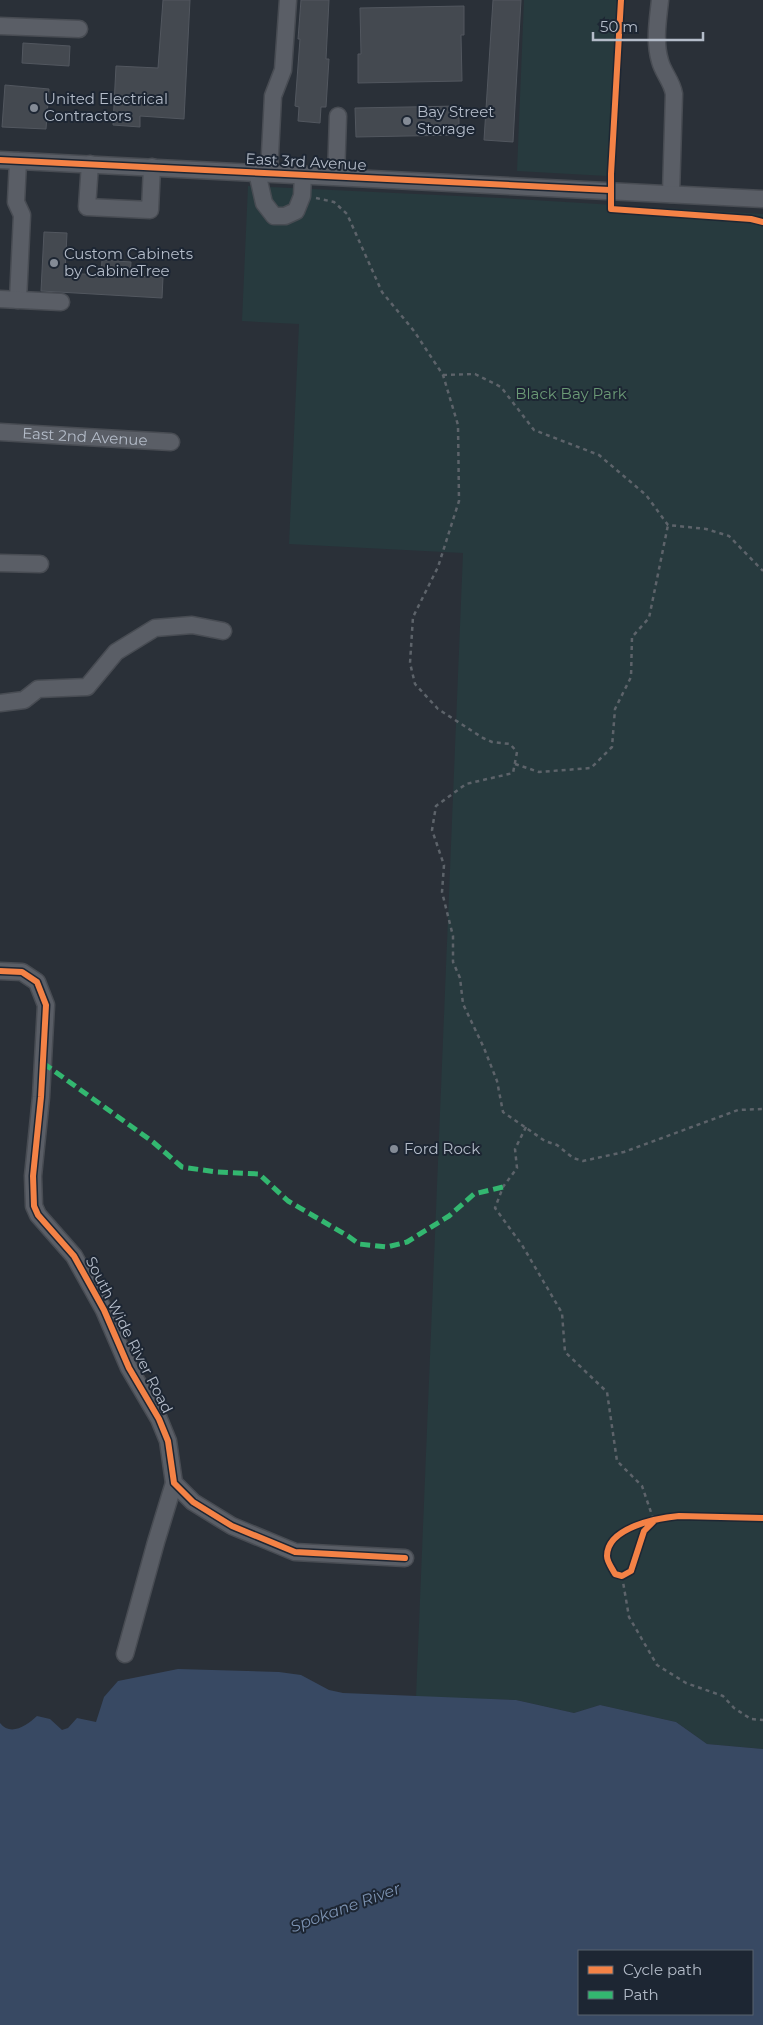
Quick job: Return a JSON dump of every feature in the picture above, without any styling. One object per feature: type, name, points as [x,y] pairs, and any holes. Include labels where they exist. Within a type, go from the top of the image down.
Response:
[{"type":"street","points":[[288,0],[283,70],[273,96],[263,172],[264,203],[274,216],[285,216],[296,211],[302,196],[303,174]]},
{"type":"street","points":[[660,0],[657,44],[660,62],[672,84],[674,94],[671,194]]},
{"type":"street","points":[[0,26],[79,29]]},
{"type":"street","points":[[336,176],[338,116]]},
{"type":"street","name":"East 3rd Avenue","points":[[0,160],[763,199]]},
{"type":"street","points":[[18,161],[16,202],[22,215],[18,300]]},
{"type":"street","points":[[90,164],[88,207],[150,210],[152,167]]},
{"type":"street","points":[[0,299],[61,302]]},
{"type":"street","name":"East 2nd Avenue","points":[[0,432],[171,442]]},
{"type":"street","points":[[0,563],[40,564]]},
{"type":"street","points":[[0,703],[24,700],[38,689],[87,686],[116,652],[154,628],[192,625],[223,632]]},
{"type":"street","name":"South Wide River Road","points":[[0,971],[22,972],[37,982],[46,1005],[41,1097],[32,1176],[34,1206],[38,1216],[74,1256],[90,1282],[129,1368],[159,1419],[168,1441],[174,1484]]},
{"type":"street","points":[[125,1654],[174,1484],[194,1502],[232,1526],[295,1552],[405,1558]]},
{"type":"path","points":[[302,196],[334,202],[348,214],[382,292],[414,331],[443,375],[458,425],[458,501],[438,567],[413,617],[410,663],[415,684],[438,709],[483,738],[492,742],[510,744],[517,752],[513,773],[466,784],[436,806],[432,830],[444,865],[442,892],[453,936],[453,962],[460,978],[463,1004],[490,1065],[503,1112],[544,1140],[557,1145],[573,1158],[583,1162],[624,1152],[738,1110],[763,1109]]},
{"type":"path","points":[[443,375],[475,374],[501,387],[534,430],[599,455],[646,495],[668,525],[706,529],[729,536],[763,571]]},
{"type":"path","points":[[515,764],[539,772],[591,768],[612,747],[615,709],[631,677],[632,637],[649,618],[668,525]]},
{"type":"path","points":[[526,1128],[514,1149],[516,1168],[503,1187],[494,1208],[522,1245],[562,1313],[565,1352],[607,1392],[617,1461],[642,1486],[654,1521]]},
{"type":"path","points":[[646,1525],[662,1519]]},
{"type":"path","points":[[621,1574],[629,1617],[657,1665],[686,1683],[723,1696],[734,1708],[751,1719],[763,1720]]},
{"type":"green space","points":[[524,0],[617,0],[607,176],[517,171]]},
{"type":"green space","name":"Black Bay Park","points":[[248,186],[500,198],[763,214],[763,1749],[707,1744],[676,1722],[600,1705],[574,1713],[516,1700],[416,1697],[463,553],[289,544],[299,324],[242,321]]},
{"type":"water","name":"Spokane River","points":[[178,1669],[279,1672],[301,1675],[329,1690],[343,1693],[516,1700],[574,1713],[600,1705],[676,1722],[707,1744],[763,1749],[763,2025],[0,2025],[0,1723],[4,1727],[14,1729],[24,1726],[37,1716],[50,1719],[62,1730],[68,1728],[77,1718],[96,1722],[104,1697],[118,1681]]},
{"type":"building","points":[[163,0],[190,0],[184,119],[140,116],[140,127],[113,125],[116,66],[158,68]]},
{"type":"building","points":[[301,0],[329,0],[326,59],[329,59],[326,107],[321,107],[320,123],[298,121],[299,107],[295,106]]},
{"type":"building","name":"Bay Street Storage","points":[[493,0],[521,0],[513,142],[484,140]]},
{"type":"building","points":[[464,6],[464,35],[461,35],[462,81],[358,83],[358,54],[361,54],[360,8]]},
{"type":"building","points":[[23,43],[70,46],[69,66],[22,63]]},
{"type":"building","name":"United Electrical Contractors","points":[[5,85],[49,89],[46,129],[2,127]]},
{"type":"building","name":"Bay Street Storage","points":[[459,106],[459,135],[356,137],[355,108]]},
{"type":"building","points":[[44,232],[67,233],[65,273],[101,275],[102,260],[131,262],[130,276],[163,277],[162,298],[41,291]]},
{"type":"marked path","points":[[43,1063],[153,1142],[182,1167],[216,1172],[259,1174],[288,1201],[359,1244],[387,1247],[407,1242],[449,1216],[474,1194],[503,1187]]},
{"type":"cycle path","points":[[621,0],[611,174],[611,209],[751,219],[763,222]]},
{"type":"cycle path","points":[[0,160],[610,190]]},
{"type":"cycle path","points":[[0,971],[22,972],[37,982],[46,1005],[41,1097],[33,1176],[34,1206],[38,1215],[74,1256],[104,1310],[129,1368],[159,1419],[168,1441],[174,1483],[193,1502],[232,1526],[295,1552],[405,1558]]},
{"type":"cycle path","points":[[654,1521],[644,1531],[631,1571],[622,1576],[615,1574],[607,1558],[609,1546],[624,1531],[635,1526],[659,1519],[679,1516],[763,1518]]},
{"type":"place","name":"United Electrical Contractors","points":[[34,108]]},
{"type":"place","name":"Bay Street Storage","points":[[407,121]]},
{"type":"place","name":"Custom Cabinets by CabineTree","points":[[54,263]]},
{"type":"place","name":"Ford Rock","points":[[394,1149]]}]
